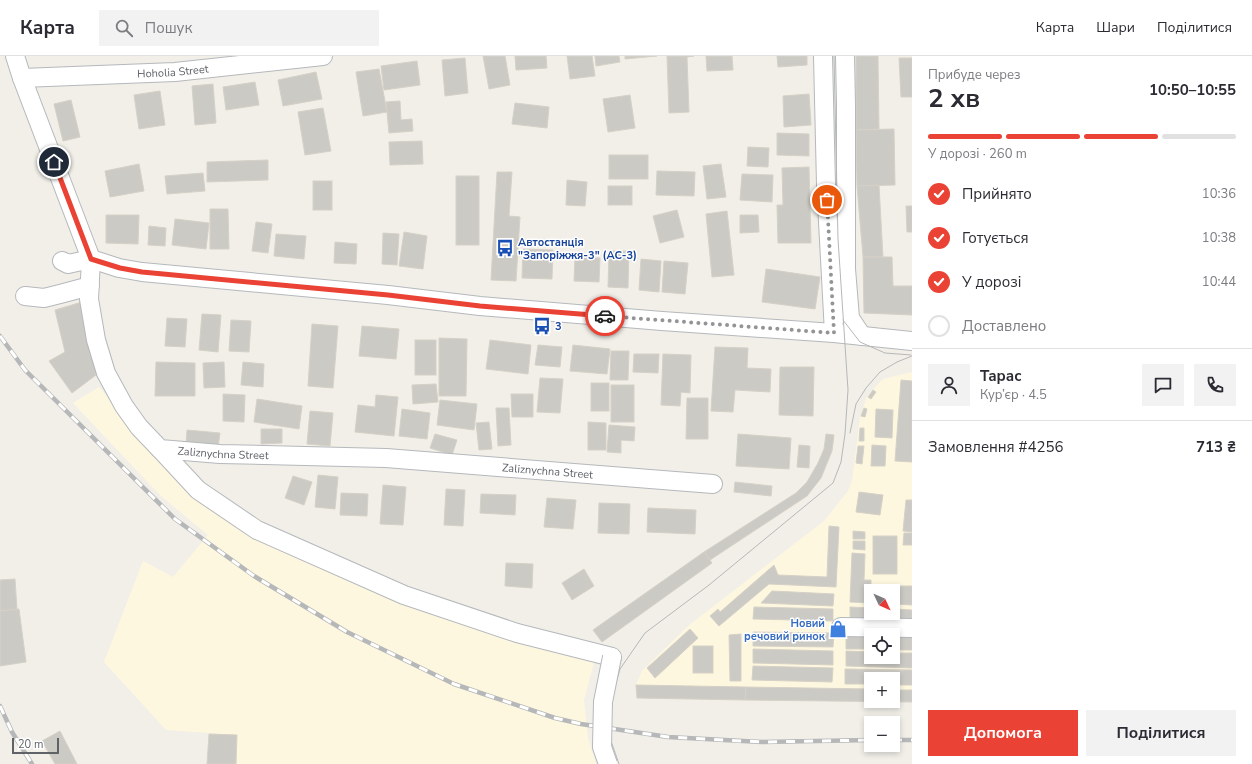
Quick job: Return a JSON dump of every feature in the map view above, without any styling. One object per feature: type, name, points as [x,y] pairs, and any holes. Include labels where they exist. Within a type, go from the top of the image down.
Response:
[{"type":"street","points":[[15,56],[91,259],[89,299],[96,340],[106,373],[124,406],[139,427],[198,490],[257,530],[404,595],[517,633],[612,657],[603,702],[602,747],[608,764]]},
{"type":"street","name":"Hoholia Street","points":[[22,78],[175,72],[324,56]]},
{"type":"street","points":[[823,56],[826,185],[834,333]]},
{"type":"street","points":[[845,56],[847,299],[850,318],[862,336]]},
{"type":"street","points":[[62,261],[68,264],[91,259],[120,268],[142,272],[388,295],[480,306],[834,333],[912,341]]},
{"type":"street","points":[[25,296],[44,298],[90,286]]},
{"type":"street","name":"Zaliznychna Street","points":[[160,449],[220,454],[386,458],[713,484]]},
{"type":"street","points":[[841,627],[912,628]]},
{"type":"shaded area","points":[[912,372],[912,702],[900,702],[900,672],[864,672],[864,701],[637,698],[636,685],[642,671],[688,626],[824,521],[848,491],[852,481],[860,418],[867,396],[883,379]]},
{"type":"shaded area","points":[[99,387],[156,457],[387,594],[595,659],[584,700],[588,738],[596,764],[235,764],[236,735],[166,730],[104,662],[143,561],[173,577],[208,535],[161,496],[73,403]]},
{"type":"building","points":[[483,56],[505,56],[510,85],[489,89]]},
{"type":"building","points":[[515,56],[546,56],[547,68],[516,70]]},
{"type":"building","points":[[567,56],[592,56],[595,76],[570,79]]},
{"type":"building","points":[[595,56],[619,56],[620,62],[596,66]]},
{"type":"building","points":[[625,56],[657,56],[625,59]]},
{"type":"building","points":[[667,56],[694,56],[687,57],[689,112],[669,113]]},
{"type":"building","points":[[706,56],[732,56],[733,70],[707,71]]},
{"type":"building","points":[[777,56],[807,56],[807,65],[778,67]]},
{"type":"building","points":[[856,56],[878,56],[879,129],[856,130]]},
{"type":"building","points":[[465,58],[468,93],[445,96],[442,60]]},
{"type":"building","points":[[899,58],[912,58],[912,97],[901,97]]},
{"type":"building","points":[[417,61],[420,85],[384,90],[381,66]]},
{"type":"building","points":[[379,69],[387,112],[363,116],[356,72]]},
{"type":"building","points":[[316,72],[322,99],[283,106],[278,80]]},
{"type":"building","points":[[255,82],[259,105],[226,110],[223,87]]},
{"type":"building","points":[[213,84],[216,123],[195,125],[192,86]]},
{"type":"building","points":[[160,91],[165,125],[139,129],[134,95]]},
{"type":"building","points":[[809,94],[811,125],[784,127],[783,96]]},
{"type":"building","points":[[630,95],[635,128],[608,132],[603,99]]},
{"type":"building","points":[[71,100],[80,137],[63,141],[54,104]]},
{"type":"building","points":[[400,101],[401,120],[412,119],[413,131],[389,133],[386,102]]},
{"type":"building","points":[[515,103],[549,107],[547,128],[512,124]]},
{"type":"building","points":[[323,108],[331,151],[305,155],[298,112]]},
{"type":"building","points":[[894,129],[895,185],[857,186],[856,130]]},
{"type":"building","points":[[777,133],[809,134],[809,156],[777,155]]},
{"type":"building","points":[[422,141],[423,164],[390,165],[389,142]]},
{"type":"building","points":[[748,147],[769,148],[768,167],[747,166]]},
{"type":"building","points":[[609,155],[648,155],[648,179],[609,179]]},
{"type":"building","points":[[268,160],[268,180],[207,182],[207,162]]},
{"type":"building","points":[[139,164],[144,191],[110,197],[105,171]]},
{"type":"building","points":[[721,164],[726,197],[707,199],[703,166]]},
{"type":"building","points":[[809,167],[811,243],[778,243],[777,205],[783,205],[782,168]]},
{"type":"building","points":[[657,171],[695,172],[694,196],[656,195]]},
{"type":"building","name":"Автостанція \"Запоріжжя-3\" (АС-3)","points":[[497,172],[512,172],[509,216],[520,217],[516,281],[491,280]]},
{"type":"building","points":[[203,173],[205,191],[167,194],[165,176]]},
{"type":"building","points":[[742,174],[773,175],[772,202],[740,200]]},
{"type":"building","points":[[456,176],[479,176],[479,245],[456,245]]},
{"type":"building","points":[[567,180],[587,182],[585,206],[566,205]]},
{"type":"building","points":[[313,181],[332,181],[332,210],[313,210]]},
{"type":"building","points":[[879,185],[883,257],[863,257],[857,186]]},
{"type":"building","points":[[608,186],[632,186],[632,205],[608,205]]},
{"type":"building","points":[[906,206],[912,206],[912,232],[907,232]]},
{"type":"building","points":[[210,209],[228,209],[229,249],[210,249]]},
{"type":"building","points":[[677,210],[684,237],[660,243],[653,216]]},
{"type":"building","points":[[727,211],[734,275],[712,277],[706,214]]},
{"type":"building","points":[[106,215],[139,215],[138,244],[106,243]]},
{"type":"building","points":[[740,215],[758,215],[759,232],[740,233]]},
{"type":"building","points":[[175,219],[209,223],[206,249],[172,245]]},
{"type":"building","points":[[256,222],[272,224],[268,253],[252,251]]},
{"type":"building","points":[[149,226],[166,228],[165,246],[148,245]]},
{"type":"building","points":[[404,232],[427,236],[423,269],[399,266]]},
{"type":"building","points":[[383,233],[399,234],[397,265],[382,264]]},
{"type":"building","points":[[276,234],[306,236],[304,259],[274,256]]},
{"type":"building","points":[[335,242],[357,244],[356,264],[334,263]]},
{"type":"building","points":[[523,249],[553,250],[552,279],[522,278]]},
{"type":"building","points":[[609,251],[629,251],[628,288],[608,287]]},
{"type":"building","points":[[575,257],[600,258],[599,282],[574,281]]},
{"type":"building","points":[[863,257],[892,257],[893,286],[912,286],[912,315],[864,313]]},
{"type":"building","points":[[641,259],[661,261],[659,292],[639,290]]},
{"type":"building","points":[[664,261],[688,263],[685,294],[662,292]]},
{"type":"building","points":[[766,269],[820,277],[815,309],[762,302]]},
{"type":"building","points":[[82,302],[96,375],[72,393],[49,361],[65,352],[55,310]]},
{"type":"building","points":[[202,314],[221,315],[218,352],[199,350]]},
{"type":"building","points":[[167,318],[187,319],[185,347],[165,346]]},
{"type":"building","points":[[231,320],[251,321],[249,352],[229,351]]},
{"type":"building","points":[[312,324],[338,326],[333,388],[308,386]]},
{"type":"building","points":[[362,326],[399,329],[396,359],[359,356]]},
{"type":"building","points":[[439,338],[467,339],[466,396],[439,396]]},
{"type":"building","points":[[415,340],[436,340],[436,375],[415,375]]},
{"type":"building","points":[[490,340],[531,345],[528,374],[486,369]]},
{"type":"building","points":[[538,345],[562,347],[560,367],[535,365]]},
{"type":"building","points":[[573,345],[610,349],[607,374],[570,371]]},
{"type":"building","points":[[715,347],[748,348],[747,368],[771,369],[770,392],[735,390],[733,412],[711,411]]},
{"type":"building","points":[[611,351],[629,351],[628,380],[610,380]]},
{"type":"building","points":[[634,354],[659,354],[658,373],[633,372]]},
{"type":"building","points":[[663,354],[691,355],[690,393],[681,392],[680,406],[661,405]]},
{"type":"building","points":[[156,362],[195,363],[195,396],[155,396]]},
{"type":"building","points":[[224,362],[225,387],[204,388],[203,363]]},
{"type":"building","points":[[243,362],[264,364],[263,387],[241,385]]},
{"type":"building","points":[[780,367],[814,367],[813,416],[779,415]]},
{"type":"building","points":[[540,378],[563,379],[560,413],[537,412]]},
{"type":"building","points":[[901,380],[912,381],[912,462],[895,461]]},
{"type":"building","points":[[591,383],[609,383],[609,411],[591,411]]},
{"type":"building","points":[[436,384],[438,402],[413,404],[412,385]]},
{"type":"building","points":[[611,385],[634,385],[634,422],[611,422]]},
{"type":"building","points":[[873,390],[876,392],[871,399],[868,397]]},
{"type":"building","points":[[223,394],[245,395],[244,422],[223,421]]},
{"type":"building","points":[[511,394],[533,394],[533,417],[512,417]]},
{"type":"building","points":[[376,395],[398,397],[394,436],[355,432],[358,405],[375,407]]},
{"type":"building","points":[[687,398],[708,398],[708,439],[686,439]]},
{"type":"building","points":[[257,399],[302,406],[299,429],[254,422]]},
{"type":"building","points":[[440,400],[477,404],[474,430],[437,425]]},
{"type":"building","points":[[496,408],[509,408],[511,445],[498,446]]},
{"type":"building","points":[[864,408],[867,409],[865,417],[861,416]]},
{"type":"building","points":[[402,409],[430,413],[427,439],[399,436]]},
{"type":"building","points":[[876,409],[893,410],[892,438],[875,437]]},
{"type":"building","points":[[310,411],[333,413],[330,446],[307,444]]},
{"type":"building","points":[[489,422],[492,449],[479,450],[476,423]]},
{"type":"building","points":[[588,422],[606,423],[606,450],[588,450]]},
{"type":"building","points":[[609,425],[635,427],[634,441],[621,440],[621,453],[607,452]]},
{"type":"building","points":[[860,428],[864,428],[864,441],[859,441]]},
{"type":"building","points":[[261,429],[282,429],[282,443],[261,444]]},
{"type":"building","points":[[187,430],[220,433],[218,447],[186,444]]},
{"type":"building","points":[[435,434],[457,440],[452,455],[430,448]]},
{"type":"building","points":[[738,434],[791,438],[789,469],[736,466]]},
{"type":"building","points":[[826,434],[834,435],[832,451],[821,478],[807,496],[710,560],[704,552],[796,493],[807,482],[824,449]]},
{"type":"building","points":[[799,445],[810,446],[809,468],[797,467]]},
{"type":"building","points":[[872,445],[886,446],[885,466],[871,466]]},
{"type":"building","points":[[858,446],[864,446],[862,464],[856,463]]},
{"type":"building","points":[[318,475],[338,477],[335,509],[315,507]]},
{"type":"building","points":[[293,476],[312,482],[304,505],[285,498]]},
{"type":"building","points":[[735,482],[772,486],[771,496],[734,492]]},
{"type":"building","points":[[383,485],[406,487],[403,525],[380,524]]},
{"type":"building","points":[[446,489],[465,490],[463,526],[444,525]]},
{"type":"building","points":[[859,492],[883,495],[880,515],[856,512]]},
{"type":"building","points":[[341,493],[368,494],[367,516],[340,515]]},
{"type":"building","points":[[481,494],[516,495],[515,515],[480,513]]},
{"type":"building","points":[[547,498],[576,500],[573,529],[544,527]]},
{"type":"building","points":[[906,500],[912,500],[912,532],[903,531]]},
{"type":"building","points":[[599,503],[630,504],[629,534],[598,533]]},
{"type":"building","points":[[648,508],[696,510],[695,534],[647,532]]},
{"type":"building","points":[[829,526],[839,527],[836,587],[769,584],[719,626],[710,616],[718,609],[720,612],[774,565],[778,575],[827,577]]},
{"type":"building","points":[[853,531],[865,532],[865,539],[853,539]]},
{"type":"building","points":[[904,533],[912,533],[912,545],[903,545]]},
{"type":"building","points":[[873,536],[897,536],[897,574],[873,574]]},
{"type":"building","points":[[853,541],[865,541],[865,550],[853,549]]},
{"type":"building","points":[[704,552],[712,563],[602,642],[593,630]]},
{"type":"building","points":[[852,553],[865,554],[864,580],[871,580],[871,584],[864,584],[864,603],[850,602]]},
{"type":"building","points":[[506,563],[533,564],[532,588],[505,586]]},
{"type":"building","points":[[584,569],[594,586],[572,600],[562,583]]},
{"type":"building","points":[[15,579],[17,610],[0,611],[0,580]]},
{"type":"building","points":[[900,586],[912,586],[912,605],[900,604]]},
{"type":"building","points":[[772,591],[834,594],[833,606],[761,603]]},
{"type":"building","points":[[754,607],[833,609],[833,621],[753,619]]},
{"type":"building","points":[[850,607],[864,608],[864,619],[850,618]]},
{"type":"building","points":[[19,609],[26,662],[0,666],[0,611]]},
{"type":"building","points":[[900,609],[912,610],[912,621],[891,620],[900,620]]},
{"type":"building","points":[[690,629],[698,638],[655,678],[647,668]]},
{"type":"building","points":[[753,632],[834,633],[833,647],[753,646]]},
{"type":"building","points":[[846,633],[864,634],[864,649],[846,649]]},
{"type":"building","points":[[741,634],[741,681],[730,681],[729,635]]},
{"type":"building","points":[[900,635],[912,635],[912,650],[900,650]]},
{"type":"building","points":[[693,646],[713,646],[713,673],[693,673]]},
{"type":"building","points":[[753,649],[833,651],[833,665],[753,663]]},
{"type":"building","points":[[846,651],[864,652],[864,664],[900,664],[900,653],[912,653],[912,668],[846,666]]},
{"type":"building","points":[[753,666],[833,668],[832,682],[752,680]]},
{"type":"building","points":[[845,669],[912,670],[912,685],[900,685],[900,672],[864,672],[864,684],[845,684]]},
{"type":"building","points":[[636,685],[746,687],[745,700],[637,698]]},
{"type":"building","points":[[746,687],[864,689],[864,701],[745,700]]},
{"type":"building","points":[[900,690],[912,690],[912,702],[900,702]]},
{"type":"building","points":[[60,731],[77,764],[55,764],[42,741]]},
{"type":"building","points":[[209,734],[237,735],[236,764],[207,764]]},
{"type":"tram line","points":[[619,764],[611,741],[609,708],[620,669],[645,633],[709,585],[833,483],[841,462],[845,434],[848,390],[838,239],[834,56]]},
{"type":"tram line","points":[[843,320],[860,342],[885,353],[911,355]]},
{"type":"tram line","points":[[850,433],[856,404],[866,388],[880,372],[897,362],[912,356]]},
{"type":"railway","points":[[0,336],[25,370],[175,519],[254,576],[347,632],[454,684],[555,718],[581,724],[668,737],[762,742],[864,740]]},
{"type":"railway","points":[[0,706],[12,732],[32,764]]},
{"type":"railway","points":[[900,740],[912,740]]},
{"type":"way so far","points":[[605,316],[834,333],[827,200]]},
{"type":"place","name":"Автостанція \"Запоріжжя-3\" (АС-3)","points":[[505,248]]},
{"type":"place","name":"3","points":[[542,326]]},
{"type":"place","name":"Новий речовий ринок","points":[[838,629]]},
{"type":"route","points":[[54,162],[91,259],[120,268],[142,272],[388,295],[480,306],[605,316]]}]
